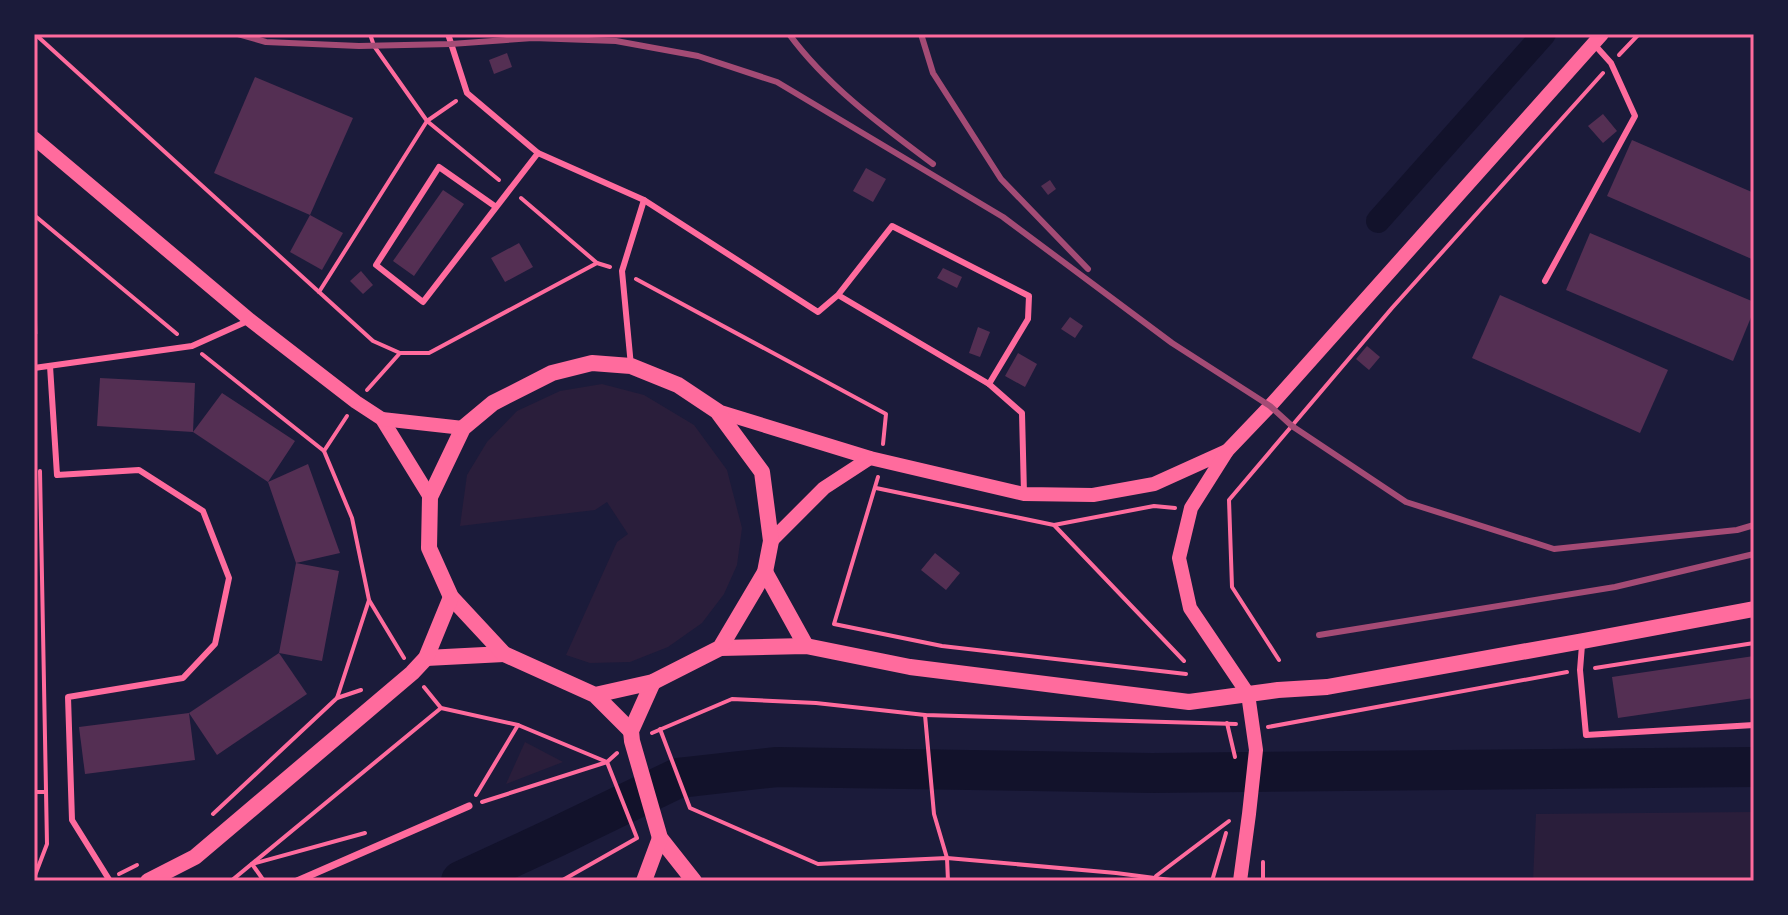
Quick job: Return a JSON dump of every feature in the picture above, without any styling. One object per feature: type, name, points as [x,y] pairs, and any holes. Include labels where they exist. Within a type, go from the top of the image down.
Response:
[{"type":"main road","points":[[694,881],[658,830],[631,731],[595,695],[504,654],[451,597],[429,548],[430,497],[463,428],[493,403],[552,373],[592,363],[631,366],[678,385],[717,411],[762,472],[771,541],[765,572],[720,648]]},
{"type":"main road","points":[[765,572],[806,646]]},
{"type":"main road","points":[[148,881],[195,857],[412,673],[426,658],[451,597]]},
{"type":"main road","points":[[595,695],[653,682],[720,648],[806,646],[910,667],[1189,702],[1327,687],[1754,609]]},
{"type":"main road","points":[[426,658],[504,654]]},
{"type":"main road","points":[[631,731],[653,682]]},
{"type":"main road","points":[[644,881],[658,830]]},
{"type":"street","points":[[1240,881],[1256,750],[1248,694],[1190,608],[1179,558],[1191,508],[1227,451],[1598,39]]},
{"type":"street","points":[[34,138],[250,320],[382,419],[430,497]]},
{"type":"street","points":[[717,411],[870,458],[1024,494],[1093,495],[1154,484],[1227,451]]},
{"type":"street","points":[[382,419],[463,428]]},
{"type":"street","points":[[771,541],[824,488],[870,458]]},
{"type":"street","points":[[297,881],[469,806]]},
{"type":"lane","points":[[448,34],[467,93],[538,153],[644,200],[818,312],[838,295],[892,226],[1029,296],[1028,319],[989,384]]},
{"type":"lane","points":[[1545,281],[1635,116],[1598,39]]},
{"type":"lane","points":[[496,207],[439,167],[376,265],[423,302],[538,153]]},
{"type":"lane","points":[[631,366],[622,271],[644,200]]},
{"type":"lane","points":[[838,295],[989,384],[1022,413],[1024,494]]},
{"type":"lane","points":[[34,368],[192,346],[250,320]]},
{"type":"lane","points":[[50,366],[57,475],[139,470],[203,511],[229,578],[215,644],[183,678],[68,697],[72,820],[110,881]]},
{"type":"lane","points":[[1583,641],[1580,670],[1586,735],[1754,725]]},
{"type":"path","points":[[370,34],[374,46],[427,121],[597,263]]},
{"type":"path","points":[[1279,660],[1232,587],[1229,500],[1392,308],[1639,34]]},
{"type":"path","points":[[319,292],[427,121],[467,93]]},
{"type":"path","points":[[34,215],[324,451],[352,518],[369,600],[412,673]]},
{"type":"path","points":[[34,878],[47,844],[40,458]]},
{"type":"path","points":[[876,488],[1054,525],[1154,506]]},
{"type":"path","points":[[1054,525],[1184,661]]},
{"type":"path","points":[[337,698],[369,600]]},
{"type":"path","points":[[231,881],[441,708]]},
{"type":"path","points":[[925,715],[934,814],[947,858],[948,881]]},
{"type":"path","points":[[1227,723],[1235,753]]},
{"type":"path","points":[[469,806],[518,725]]},
{"type":"path","points":[[660,729],[690,808],[818,864],[947,858],[1178,881]]},
{"type":"path","points":[[469,806],[607,762],[637,838],[561,881]]},
{"type":"path","points":[[34,792],[46,792]]},
{"type":"path","points":[[1154,877],[1231,819],[1212,881]]},
{"type":"path","points":[[252,864],[368,833]]},
{"type":"path","points":[[1263,852],[1263,881]]},
{"type":"path","points":[[252,864],[264,881]]},
{"type":"path","points":[[1116,873],[1116,881]]},
{"type":"shaded area","points":[[602,384],[644,395],[694,425],[727,470],[742,528],[737,565],[724,594],[702,623],[668,647],[630,662],[590,663],[566,655],[617,542],[628,534],[607,502],[595,510],[460,526],[467,475],[487,442],[517,411],[560,391]]},
{"type":"shaded area","points":[[525,742],[563,762],[506,784]]},
{"type":"shaded area","points":[[1754,812],[1754,881],[1533,881],[1536,814]]},
{"type":"building","points":[[507,53],[512,67],[494,74],[489,60]]},
{"type":"building","points":[[255,77],[353,118],[310,215],[214,173]]},
{"type":"building","points":[[1603,114],[1617,131],[1603,143],[1588,126]]},
{"type":"building","points":[[1632,140],[1754,193],[1754,260],[1607,196]]},
{"type":"building","points":[[866,168],[886,179],[873,202],[853,191]]},
{"type":"building","points":[[1050,180],[1056,189],[1048,195],[1041,186]]},
{"type":"building","points":[[443,190],[464,204],[414,276],[393,261]]},
{"type":"building","points":[[310,215],[343,233],[322,270],[290,252]]},
{"type":"building","points":[[1590,233],[1754,302],[1754,310],[1733,361],[1566,290]]},
{"type":"building","points":[[519,243],[533,267],[505,282],[491,258]]},
{"type":"building","points":[[943,268],[962,277],[957,288],[937,278]]},
{"type":"building","points":[[361,271],[373,285],[363,294],[350,281]]},
{"type":"building","points":[[1500,295],[1668,370],[1640,433],[1472,358]]},
{"type":"building","points":[[36,307],[38,334],[34,334]]},
{"type":"building","points":[[1070,317],[1083,326],[1075,338],[1061,329]]},
{"type":"building","points":[[978,327],[990,332],[980,357],[969,353]]},
{"type":"building","points":[[1367,346],[1380,357],[1369,370],[1356,359]]},
{"type":"building","points":[[1018,353],[1037,364],[1025,387],[1005,376]]},
{"type":"building","points":[[100,378],[195,383],[193,432],[97,426]]},
{"type":"building","points":[[222,393],[295,441],[268,482],[193,432]]},
{"type":"building","points":[[308,464],[340,553],[296,563],[268,482]]},
{"type":"building","points":[[935,553],[960,573],[946,590],[921,570]]},
{"type":"building","points":[[296,563],[339,571],[322,661],[279,653]]},
{"type":"building","points":[[279,653],[307,694],[217,755],[189,713]]},
{"type":"building","points":[[1754,656],[1754,698],[1618,718],[1612,677]]},
{"type":"building","points":[[189,713],[195,760],[85,774],[79,727]]},
{"type":"waterway","points":[[1378,221],[1544,34]]},
{"type":"waterway","points":[[461,881],[678,778],[777,767],[1152,773],[1754,767]]},
{"type":"railway","points":[[238,34],[266,42],[359,46],[533,38],[616,41],[698,56],[777,82],[1003,217],[1172,343],[1270,406],[1292,426],[1406,502],[1554,549],[1737,530],[1754,525]]},
{"type":"railway","points":[[789,34],[838,88],[933,164]]},
{"type":"railway","points":[[921,34],[933,73],[1001,179],[1088,269]]},
{"type":"railway","points":[[1319,635],[1615,587],[1754,554]]}]
